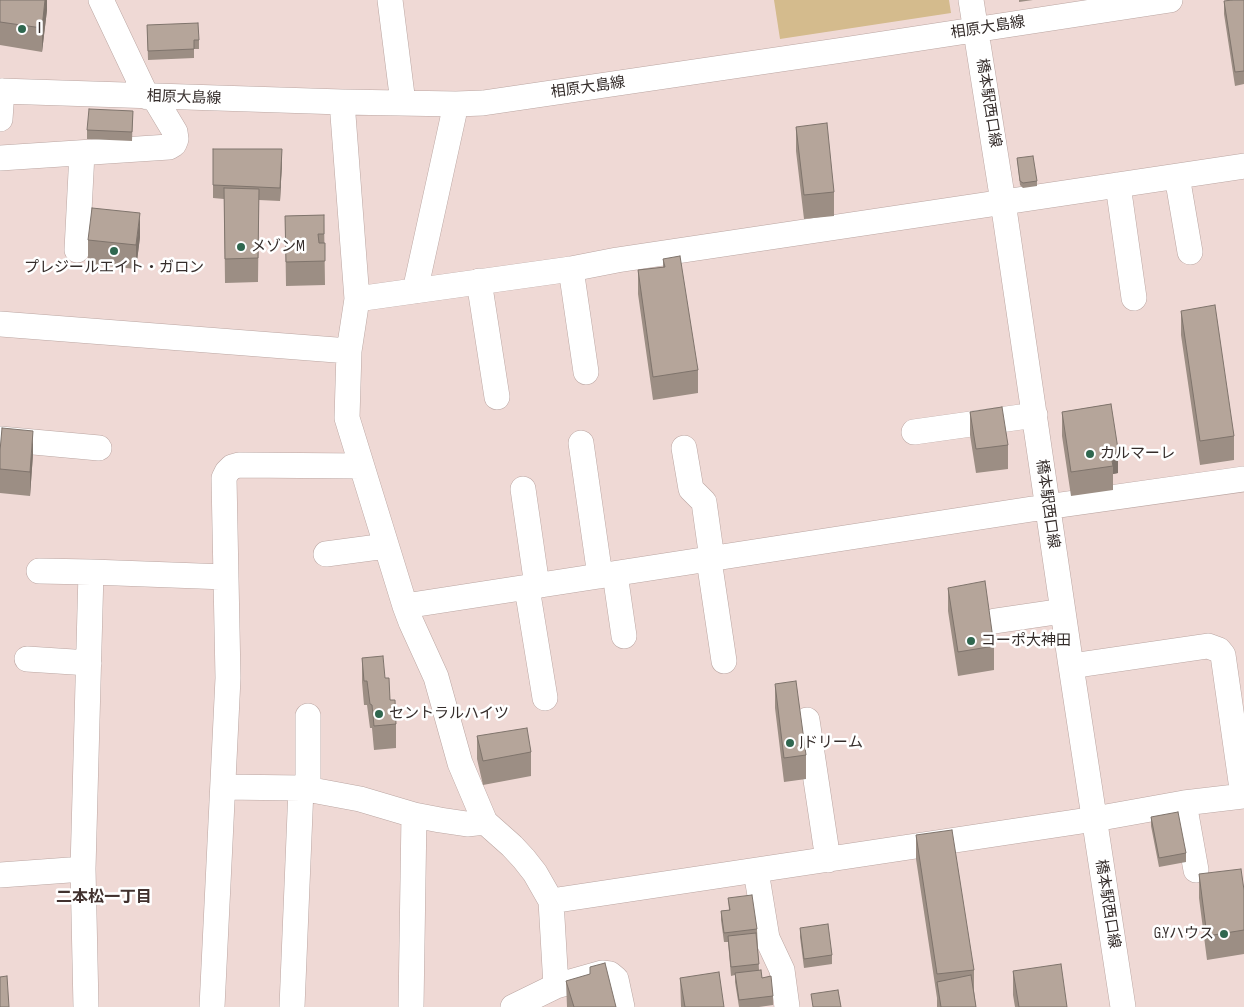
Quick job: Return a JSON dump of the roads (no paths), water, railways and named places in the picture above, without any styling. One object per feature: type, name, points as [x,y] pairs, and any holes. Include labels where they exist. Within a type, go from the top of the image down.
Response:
[{"type":"street","points":[[390,0],[403,103]]},
{"type":"street","name":"橋本駅西口線","points":[[972,0],[1004,202],[1070,666],[1123,1007]]},
{"type":"street","name":"相原大島線","points":[[1,91],[151,97],[456,104],[511,99],[1170,0]]},
{"type":"street","points":[[0,158],[169,147],[174,144],[176,139],[175,132],[151,97],[97,1]]},
{"type":"street","points":[[0,119],[1,91]]},
{"type":"street","points":[[342,102],[357,299],[348,351],[347,418],[405,606],[436,677],[460,763],[485,822],[524,859],[535,873],[551,901],[547,996]]},
{"type":"street","points":[[415,291],[456,104]]},
{"type":"street","points":[[77,250],[82,153]]},
{"type":"street","points":[[357,299],[571,269],[617,260],[1244,166]]},
{"type":"street","points":[[1177,176],[1190,252]]},
{"type":"street","points":[[1118,185],[1134,298]]},
{"type":"street","points":[[571,269],[586,372]]},
{"type":"street","points":[[479,281],[496,397]]},
{"type":"street","points":[[0,324],[348,351]]},
{"type":"street","points":[[914,432],[1034,416]]},
{"type":"street","points":[[0,440],[99,448]]},
{"type":"street","points":[[581,444],[608,575],[624,636]]},
{"type":"street","points":[[684,448],[691,489],[704,502],[724,660]]},
{"type":"street","points":[[212,1007],[228,678],[224,478],[232,466],[238,464],[361,466]]},
{"type":"street","points":[[405,606],[1048,507],[1244,479]]},
{"type":"street","points":[[523,489],[545,698]]},
{"type":"street","points":[[326,554],[386,546]]},
{"type":"street","points":[[39,571],[226,577]]},
{"type":"street","points":[[86,1007],[83,869],[91,572]]},
{"type":"street","points":[[995,622],[1063,611]]},
{"type":"street","points":[[551,901],[1244,796],[1223,655],[1218,650],[1208,646],[1070,666]]},
{"type":"street","points":[[27,659],[88,662]]},
{"type":"street","points":[[292,1007],[308,716]]},
{"type":"street","points":[[807,720],[828,860]]},
{"type":"street","points":[[223,787],[304,788],[360,800],[414,815],[467,824],[485,822]]},
{"type":"street","points":[[1184,804],[1196,870]]},
{"type":"street","points":[[411,1007],[414,815]]},
{"type":"street","points":[[0,875],[83,869]]},
{"type":"street","points":[[756,871],[767,938],[782,970],[787,1007]]},
{"type":"street","points":[[512,1007],[547,996],[602,973],[610,974],[616,979],[622,1007]]},
{"type":"place","name":"Ⅰ","points":[[22,29]]},
{"type":"place","name":"メゾンM","points":[[241,247]]},
{"type":"place","name":"プレジールエイト・ガロン","points":[[114,251]]},
{"type":"place","name":"カルマーレ","points":[[1090,454]]},
{"type":"place","name":"コーポ大神田","points":[[971,641]]},
{"type":"place","name":"セントラルハイツ","points":[[379,714]]},
{"type":"place","name":"Jドリーム","points":[[790,743]]},
{"type":"place","name":"G.Yハウス","points":[[1224,934]]},
{"type":"district","name":"二本松一丁目","points":[[104,898]]}]
